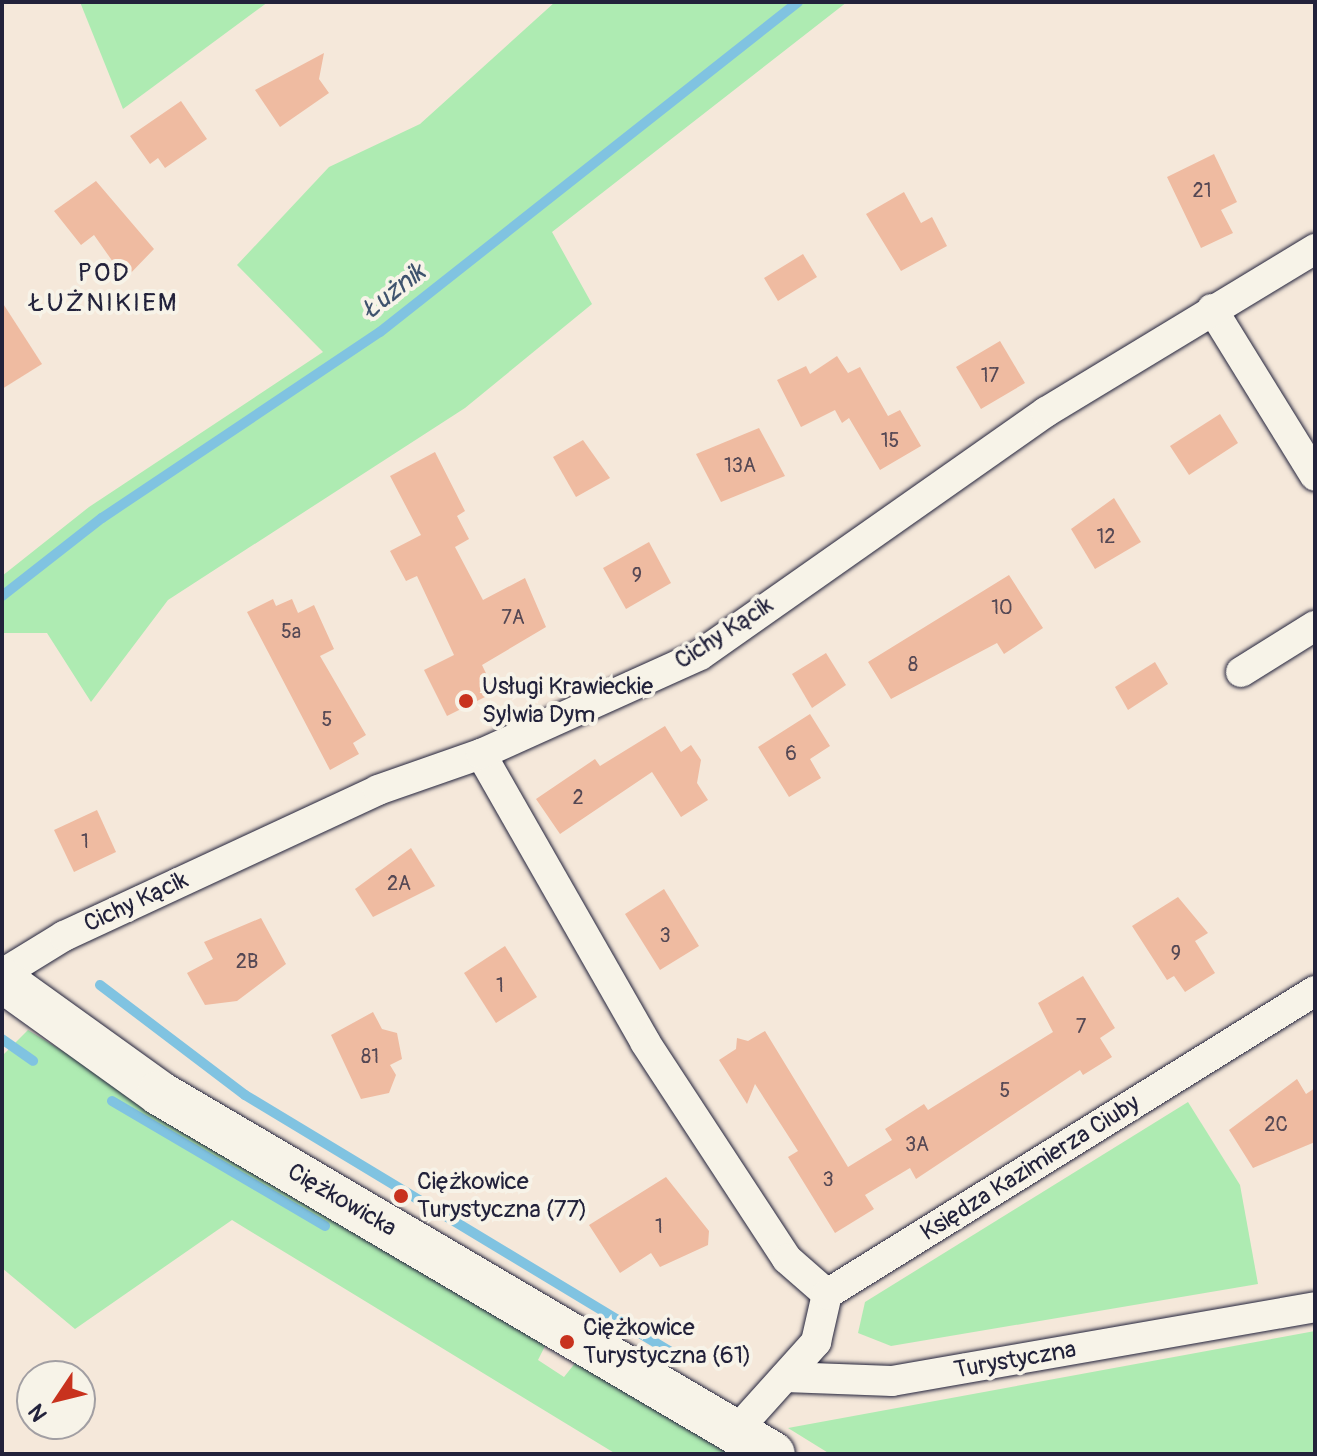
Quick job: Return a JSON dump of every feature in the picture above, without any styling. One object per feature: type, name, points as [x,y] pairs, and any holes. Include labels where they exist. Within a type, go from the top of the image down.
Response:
[{"type":"street","name":"Cichy Kącik","points":[[2,974],[64,936],[363,796],[481,754],[700,655],[1033,421],[1212,309],[1315,249]]},
{"type":"street","points":[[1212,309],[1315,476]]},
{"type":"street","points":[[1241,672],[1315,626]]},
{"type":"street","points":[[481,754],[645,1042],[787,1259],[827,1294],[816,1342],[736,1431]]},
{"type":"street","name":"Ciężkowicka","points":[[2,980],[159,1093],[773,1454]]},
{"type":"street","name":"Księdza Kazimierza Ciuby","points":[[827,1294],[1315,991]]},
{"type":"street","name":"Turystyczna","points":[[785,1377],[892,1381],[1315,1307]]},
{"type":"green space","points":[[80,2],[268,2],[123,109]]},
{"type":"green space","points":[[555,2],[847,2],[552,232],[592,304],[465,408],[168,600],[91,702],[47,633],[2,633],[2,576],[89,507],[323,352],[237,265],[329,167],[420,124]]},
{"type":"green space","points":[[28,1030],[546,1344],[538,1360],[564,1377],[576,1362],[729,1454],[616,1454],[232,1220],[75,1329],[2,1268],[2,1056]]},
{"type":"green space","points":[[1188,1102],[1240,1185],[1258,1284],[891,1346],[858,1333],[865,1302]]},
{"type":"green space","points":[[1315,1331],[1315,1454],[830,1454],[788,1428]]},
{"type":"building","points":[[324,53],[319,79],[329,93],[280,127],[255,90]]},
{"type":"building","points":[[181,101],[207,139],[165,168],[158,158],[150,164],[130,136]]},
{"type":"building","points":[[1214,154],[1237,202],[1221,210],[1233,233],[1201,248],[1167,177]]},
{"type":"building","points":[[96,181],[154,249],[125,279],[94,235],[81,245],[54,211]]},
{"type":"building","points":[[904,192],[921,223],[932,217],[947,246],[901,271],[866,214]]},
{"type":"building","points":[[803,254],[817,277],[778,301],[764,278]]},
{"type":"building","points":[[2,302],[42,364],[2,389]]},
{"type":"building","points":[[1000,341],[1025,383],[981,409],[956,367]]},
{"type":"building","points":[[837,356],[848,373],[860,367],[888,416],[900,410],[921,446],[880,470],[849,418],[842,423],[835,410],[801,427],[777,380],[806,366],[810,374]]},
{"type":"building","points":[[1220,414],[1238,443],[1189,475],[1170,446]]},
{"type":"building","points":[[759,428],[785,476],[721,502],[696,454]]},
{"type":"building","points":[[583,440],[610,478],[576,497],[553,457]]},
{"type":"building","points":[[435,452],[465,511],[457,516],[469,539],[455,547],[483,600],[525,578],[546,627],[482,665],[495,692],[447,716],[424,670],[454,655],[417,576],[406,581],[390,551],[421,535],[390,476]]},
{"type":"building","points":[[1114,498],[1141,542],[1095,569],[1071,529]]},
{"type":"building","points":[[649,542],[671,583],[626,609],[603,568]]},
{"type":"building","points":[[1009,575],[1043,628],[1004,654],[997,643],[891,699],[868,662]]},
{"type":"building","points":[[273,599],[276,606],[292,599],[298,613],[314,605],[334,649],[320,656],[366,735],[353,743],[359,754],[330,770],[247,612]]},
{"type":"building","points":[[826,653],[846,685],[812,708],[792,674]]},
{"type":"building","points":[[1155,662],[1168,684],[1128,710],[1115,687]]},
{"type":"building","points":[[810,714],[830,746],[810,759],[821,778],[789,797],[758,747]]},
{"type":"building","points":[[665,726],[681,752],[691,745],[701,760],[697,783],[708,800],[681,817],[652,772],[560,834],[536,799],[595,759],[600,766]]},
{"type":"building","points":[[97,810],[116,852],[74,872],[54,830]]},
{"type":"building","points":[[411,848],[435,886],[373,917],[355,889]]},
{"type":"building","points":[[664,889],[699,946],[660,970],[625,914]]},
{"type":"building","points":[[1178,897],[1208,933],[1195,941],[1215,973],[1185,992],[1174,976],[1167,980],[1132,926]]},
{"type":"building","points":[[261,918],[286,964],[237,1001],[205,1005],[187,973],[213,959],[204,942]]},
{"type":"building","points":[[505,946],[537,997],[496,1023],[464,973]]},
{"type":"building","points":[[1083,976],[1115,1028],[1100,1038],[1112,1057],[1083,1075],[1080,1070],[916,1179],[910,1168],[865,1195],[874,1209],[835,1233],[788,1157],[798,1151],[755,1084],[747,1104],[719,1060],[736,1049],[737,1038],[748,1041],[765,1031],[848,1167],[892,1140],[885,1129],[924,1104],[928,1110],[1053,1032],[1038,1003]]},
{"type":"building","points":[[373,1012],[382,1029],[397,1033],[402,1059],[390,1065],[396,1075],[389,1093],[361,1099],[331,1035]]},
{"type":"building","points":[[1297,1079],[1306,1094],[1315,1088],[1315,1142],[1253,1168],[1229,1130]]},
{"type":"building","points":[[666,1177],[709,1231],[708,1245],[660,1267],[651,1253],[620,1273],[589,1225]]},
{"type":"waterway","name":"Łużnik","points":[[2,596],[102,518],[380,332],[798,2]]},
{"type":"waterway","points":[[100,985],[245,1095],[670,1351]]},
{"type":"waterway","points":[[2,1039],[33,1061]]},
{"type":"waterway","points":[[112,1101],[325,1226]]},
{"type":"place","name":"Usługi Krawieckie Sylwia Dym","points":[[466,701]]},
{"type":"place","name":"Ciężkowice Turystyczna (77)","points":[[401,1196]]},
{"type":"place","name":"Ciężkowice Turystyczna (61)","points":[[567,1342]]},
{"type":"district","name":"POD ŁUŻNIKIEM","points":[[104,289]]}]
